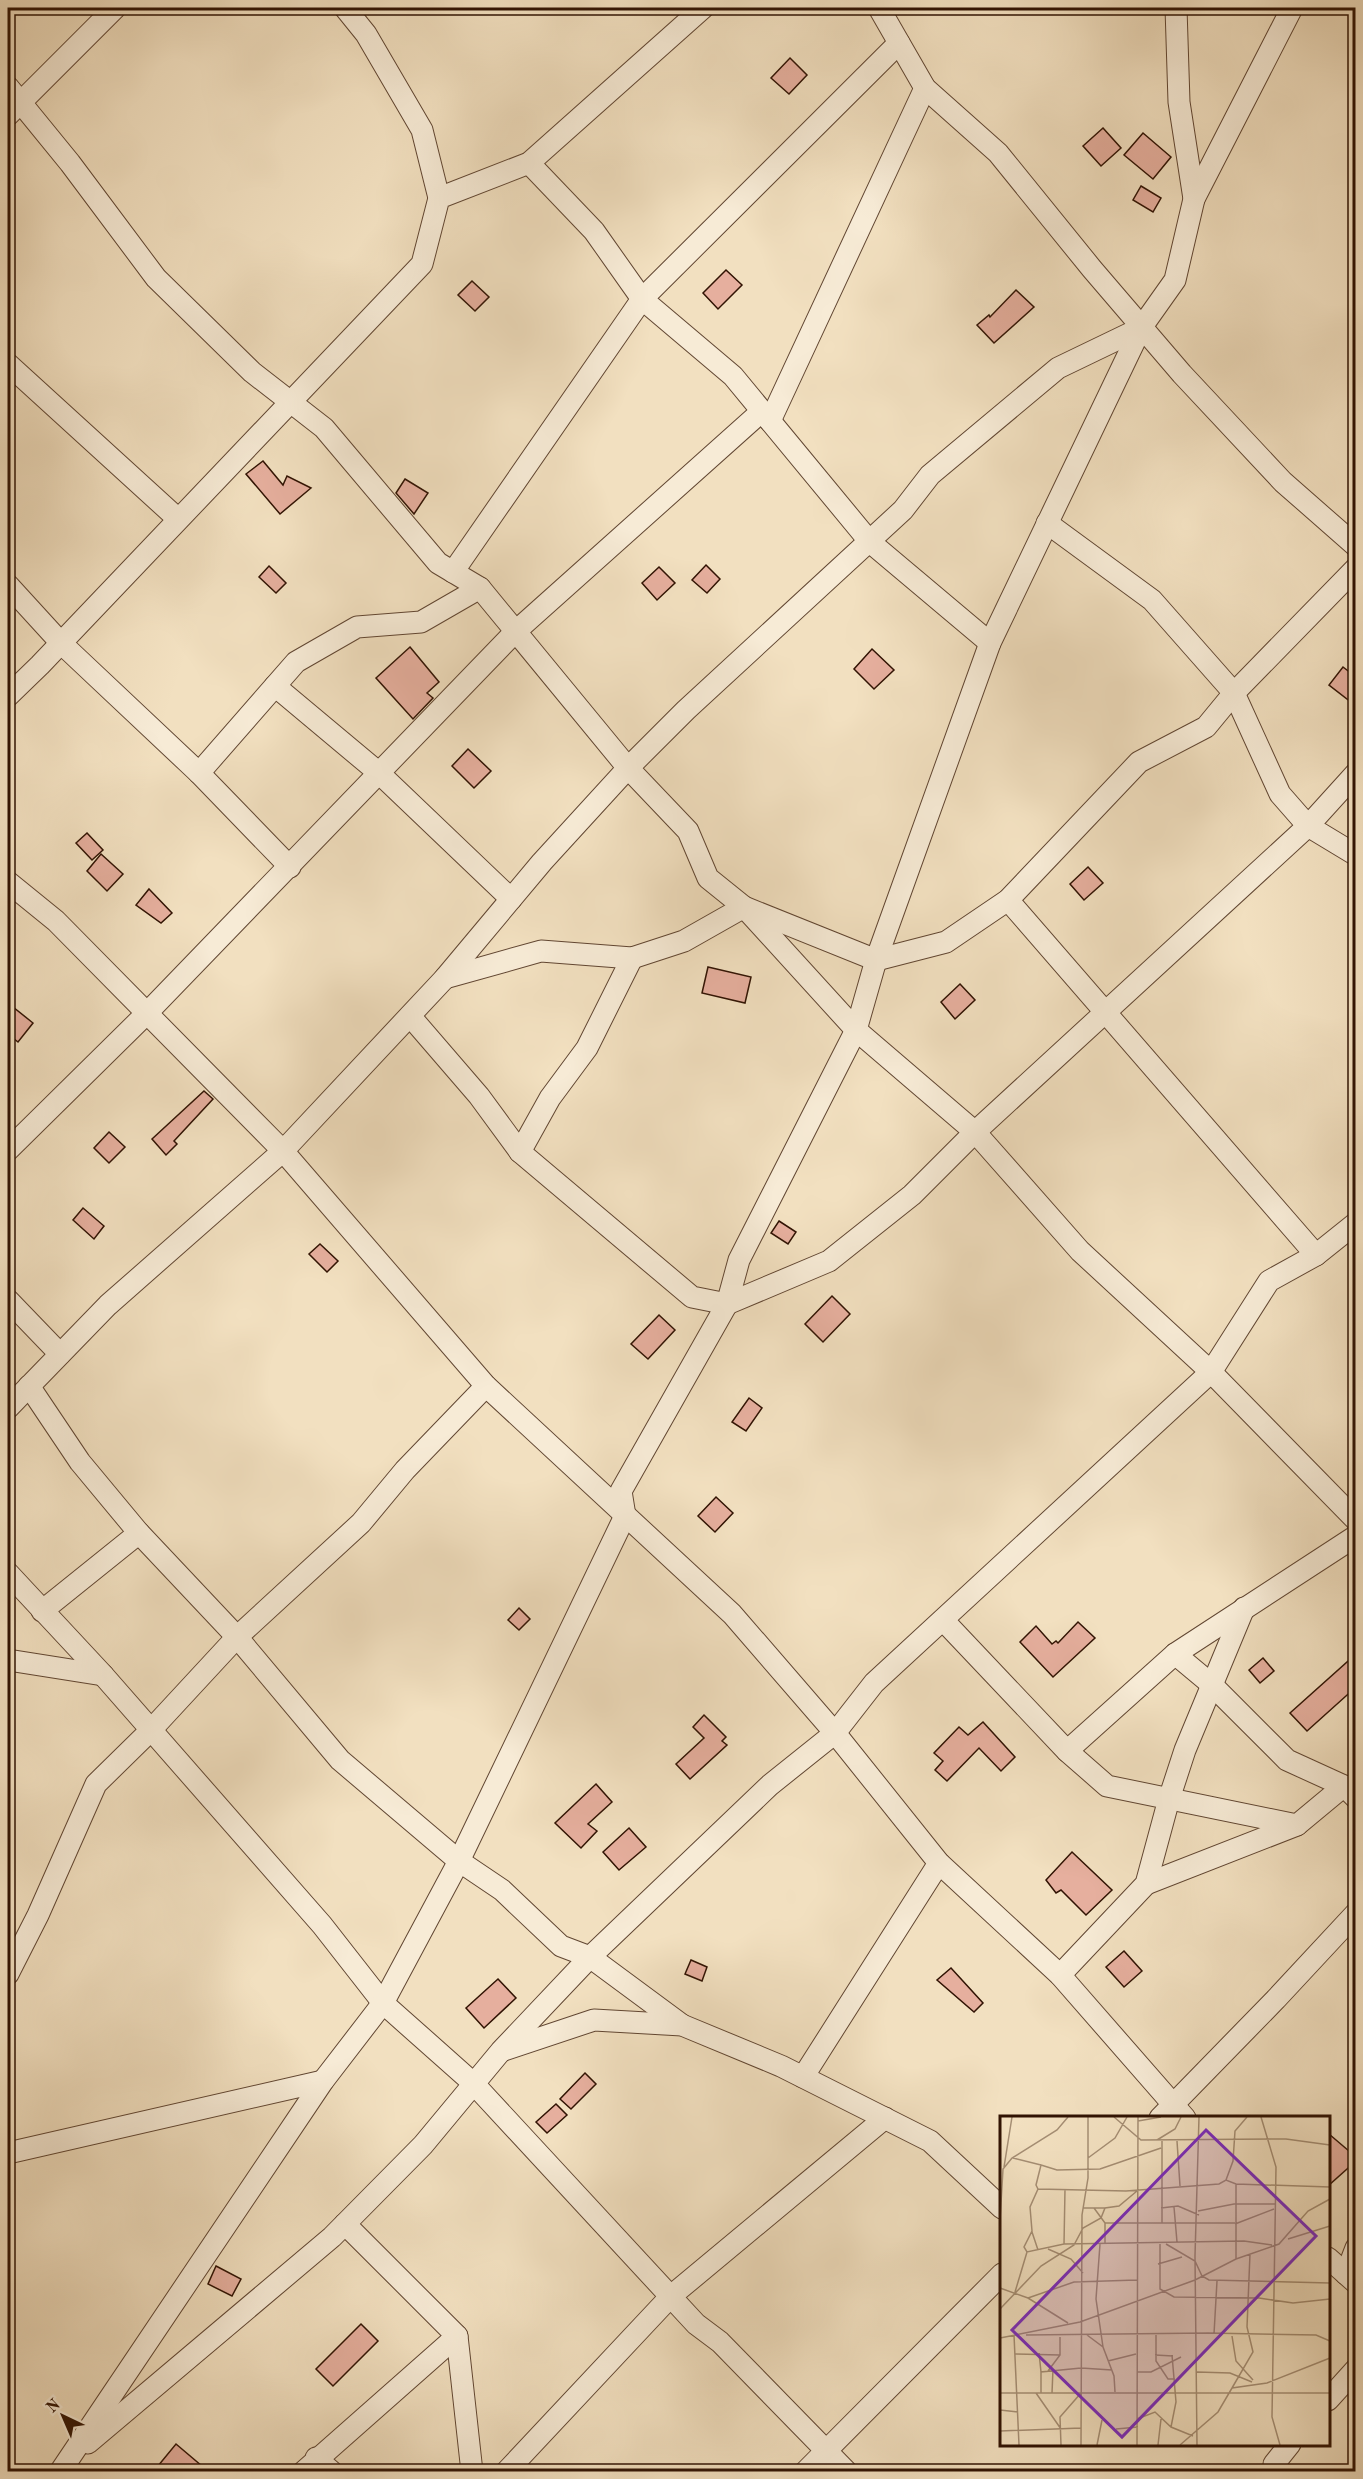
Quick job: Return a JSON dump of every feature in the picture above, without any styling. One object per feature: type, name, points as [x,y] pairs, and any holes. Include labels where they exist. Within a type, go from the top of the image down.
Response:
[{"type":"street","points":[[115,8],[12,102],[70,163],[156,278],[252,372],[324,428],[438,563],[480,588],[628,768],[687,831],[708,878],[744,907],[856,1030],[975,1132],[1080,1251],[1211,1372],[1356,1520]]},
{"type":"street","points":[[8,696],[422,264],[439,198],[422,130],[366,34],[345,8]]},
{"type":"street","points":[[439,198],[529,164],[703,8]]},
{"type":"street","points":[[879,8],[925,88],[998,153],[1140,328],[1283,482],[1356,546]]},
{"type":"street","points":[[1176,8],[1179,102],[1194,199]]},
{"type":"street","points":[[65,2465],[323,2081],[383,2003],[459,1861],[625,1516],[621,1491],[727,1304],[739,1260],[856,1030],[876,960],[990,643],[1140,328],[1175,280],[1194,199],[1292,8]]},
{"type":"street","points":[[453,572],[642,299],[899,43]]},
{"type":"street","points":[[8,1150],[147,1014],[515,632],[766,416],[925,88]]},
{"type":"street","points":[[529,164],[594,231],[642,299],[733,376],[870,542],[990,643]]},
{"type":"street","points":[[8,1408],[108,1305],[283,1151],[445,978],[511,899],[628,768],[686,710],[903,510],[930,475],[1058,368],[1140,328]]},
{"type":"street","points":[[8,364],[178,519]]},
{"type":"street","points":[[1047,523],[1152,600],[1234,693],[1280,794],[1308,826],[1356,855]]},
{"type":"street","points":[[744,907],[876,960],[946,942],[1008,900],[1139,762],[1206,727],[1234,693],[1356,568]]},
{"type":"street","points":[[8,585],[61,643],[199,773],[290,867]]},
{"type":"street","points":[[199,773],[296,662],[357,627],[421,622],[480,588]]},
{"type":"street","points":[[275,686],[380,774],[511,899]]},
{"type":"street","points":[[410,1016],[479,1096],[520,1152],[692,1297],[727,1304],[829,1261],[912,1195],[975,1132],[1106,1013],[1250,876],[1308,826],[1356,773]]},
{"type":"street","points":[[8,882],[56,921],[283,1151],[486,1386],[732,1614],[835,1733],[939,1863],[1060,1975],[1172,2113],[1356,1913]]},
{"type":"street","points":[[1008,900],[1316,1255]]},
{"type":"street","points":[[445,978],[541,951],[632,958],[684,941],[744,907]]},
{"type":"street","points":[[520,1152],[550,1098],[587,1048],[632,958]]},
{"type":"street","points":[[65,2465],[345,2224],[423,2145],[501,2051],[590,1957],[771,1785],[835,1733],[874,1683],[1211,1372],[1269,1281],[1316,1255],[1356,1223]]},
{"type":"street","points":[[8,1300],[60,1354]]},
{"type":"street","points":[[29,1386],[80,1461],[139,1533],[237,1637],[340,1761],[459,1861],[502,1890],[561,1946],[590,1957],[682,2025],[802,2077],[930,2140],[1000,2206]]},
{"type":"street","points":[[8,1974],[38,1915],[96,1784],[150,1731],[237,1637],[361,1522],[405,1470],[486,1386]]},
{"type":"street","points":[[42,1611],[139,1533]]},
{"type":"street","points":[[1067,1751],[1174,1654],[1356,1536]]},
{"type":"street","points":[[8,1573],[103,1675],[322,1925],[383,2003],[473,2083],[696,2324],[720,2342],[847,2472]]},
{"type":"street","points":[[1146,1884],[1169,1799],[1211,1684],[1244,1608]]},
{"type":"street","points":[[943,1620],[1067,1751],[1107,1786],[1297,1825]]},
{"type":"street","points":[[1174,1654],[1211,1684],[1287,1760],[1350,1792]]},
{"type":"street","points":[[8,1660],[103,1675]]},
{"type":"street","points":[[1060,1975],[1146,1884],[1297,1825],[1350,1792]]},
{"type":"street","points":[[802,2077],[939,1863]]},
{"type":"street","points":[[501,2051],[594,2020],[682,2025]]},
{"type":"street","points":[[8,2153],[323,2081]]},
{"type":"street","points":[[506,2472],[670,2296],[885,2118]]},
{"type":"street","points":[[345,2224],[457,2336],[472,2472]]},
{"type":"street","points":[[1351,2278],[1356,2248]]},
{"type":"street","points":[[1330,2259],[1351,2278]]},
{"type":"street","points":[[805,2472],[1000,2276]]},
{"type":"street","points":[[317,2467],[457,2336]]},
{"type":"street","points":[[1330,2399],[1356,2369]]},
{"type":"street","points":[[1274,2464],[1289,2446]]},
{"type":"street","points":[[827,2450],[831,2472]]},
{"type":"building","points":[[790,58],[807,75],[789,94],[771,78]]},
{"type":"building","points":[[1103,128],[1121,148],[1101,166],[1083,146]]},
{"type":"building","points":[[1143,133],[1171,157],[1153,179],[1124,155]]},
{"type":"building","points":[[1141,186],[1161,198],[1153,212],[1133,200]]},
{"type":"building","points":[[726,270],[742,285],[718,309],[703,293]]},
{"type":"building","points":[[472,281],[489,297],[475,311],[458,295]]},
{"type":"building","points":[[1016,290],[1034,307],[994,343],[977,325],[989,315],[990,317]]},
{"type":"building","points":[[263,461],[283,485],[287,476],[311,488],[280,514],[246,474]]},
{"type":"building","points":[[405,479],[428,493],[414,514],[396,493]]},
{"type":"building","points":[[706,565],[720,579],[707,593],[692,580]]},
{"type":"building","points":[[269,566],[286,583],[276,593],[259,577]]},
{"type":"building","points":[[659,567],[675,583],[657,600],[642,583]]},
{"type":"building","points":[[410,647],[439,682],[427,693],[433,698],[413,719],[376,678]]},
{"type":"building","points":[[872,649],[894,670],[874,689],[854,669]]},
{"type":"building","points":[[1343,667],[1356,677],[1356,706],[1329,685]]},
{"type":"building","points":[[468,749],[491,771],[474,788],[452,766]]},
{"type":"building","points":[[87,833],[103,850],[92,860],[76,843]]},
{"type":"building","points":[[101,854],[123,874],[107,891],[87,871]]},
{"type":"building","points":[[1088,867],[1103,883],[1084,900],[1070,884]]},
{"type":"building","points":[[149,889],[172,913],[161,923],[136,905]]},
{"type":"building","points":[[708,967],[751,977],[745,1003],[702,993]]},
{"type":"building","points":[[960,984],[975,1000],[955,1019],[941,1002]]},
{"type":"building","points":[[8,1003],[33,1023],[18,1042],[8,1034]]},
{"type":"building","points":[[204,1091],[213,1099],[174,1141],[177,1144],[166,1155],[152,1139]]},
{"type":"building","points":[[109,1132],[125,1147],[109,1163],[94,1148]]},
{"type":"building","points":[[83,1208],[104,1226],[94,1239],[73,1220]]},
{"type":"building","points":[[779,1221],[796,1232],[788,1244],[771,1233]]},
{"type":"building","points":[[320,1244],[338,1261],[327,1272],[309,1254]]},
{"type":"building","points":[[832,1296],[850,1314],[823,1342],[805,1324]]},
{"type":"building","points":[[659,1315],[675,1330],[648,1359],[631,1344]]},
{"type":"building","points":[[749,1398],[762,1408],[746,1431],[732,1422]]},
{"type":"building","points":[[716,1497],[733,1513],[715,1532],[698,1516]]},
{"type":"building","points":[[519,1608],[530,1619],[519,1630],[508,1620]]},
{"type":"building","points":[[1078,1622],[1095,1638],[1053,1677],[1020,1642],[1036,1626],[1052,1644],[1056,1641],[1058,1643]]},
{"type":"building","points":[[1356,1654],[1356,1687],[1307,1731],[1290,1713]]},
{"type":"building","points":[[1263,1658],[1274,1671],[1260,1683],[1249,1670]]},
{"type":"building","points":[[704,1715],[726,1737],[722,1741],[727,1745],[690,1779],[676,1764],[704,1738],[693,1727]]},
{"type":"building","points":[[983,1722],[1015,1757],[1001,1771],[979,1748],[947,1781],[935,1770],[943,1761],[934,1753],[959,1727],[968,1735]]},
{"type":"building","points":[[596,1784],[612,1802],[588,1824],[597,1831],[581,1848],[555,1823]]},
{"type":"building","points":[[629,1828],[646,1847],[619,1870],[603,1852]]},
{"type":"building","points":[[1072,1852],[1112,1890],[1086,1915],[1061,1890],[1056,1893],[1046,1880]]},
{"type":"building","points":[[1124,1951],[1142,1971],[1124,1987],[1106,1967]]},
{"type":"building","points":[[691,1960],[707,1967],[702,1981],[685,1974]]},
{"type":"building","points":[[951,1968],[983,2003],[974,2012],[937,1980]]},
{"type":"building","points":[[498,1979],[516,1998],[484,2028],[466,2008]]},
{"type":"building","points":[[585,2073],[596,2084],[571,2109],[560,2099]]},
{"type":"building","points":[[556,2104],[567,2115],[547,2133],[536,2122]]},
{"type":"building","points":[[1330,2135],[1356,2157],[1356,2161],[1330,2184]]},
{"type":"building","points":[[216,2266],[241,2279],[232,2296],[208,2284]]},
{"type":"building","points":[[361,2324],[378,2341],[333,2386],[316,2369]]},
{"type":"building","points":[[176,2444],[209,2472],[153,2472]]}]
